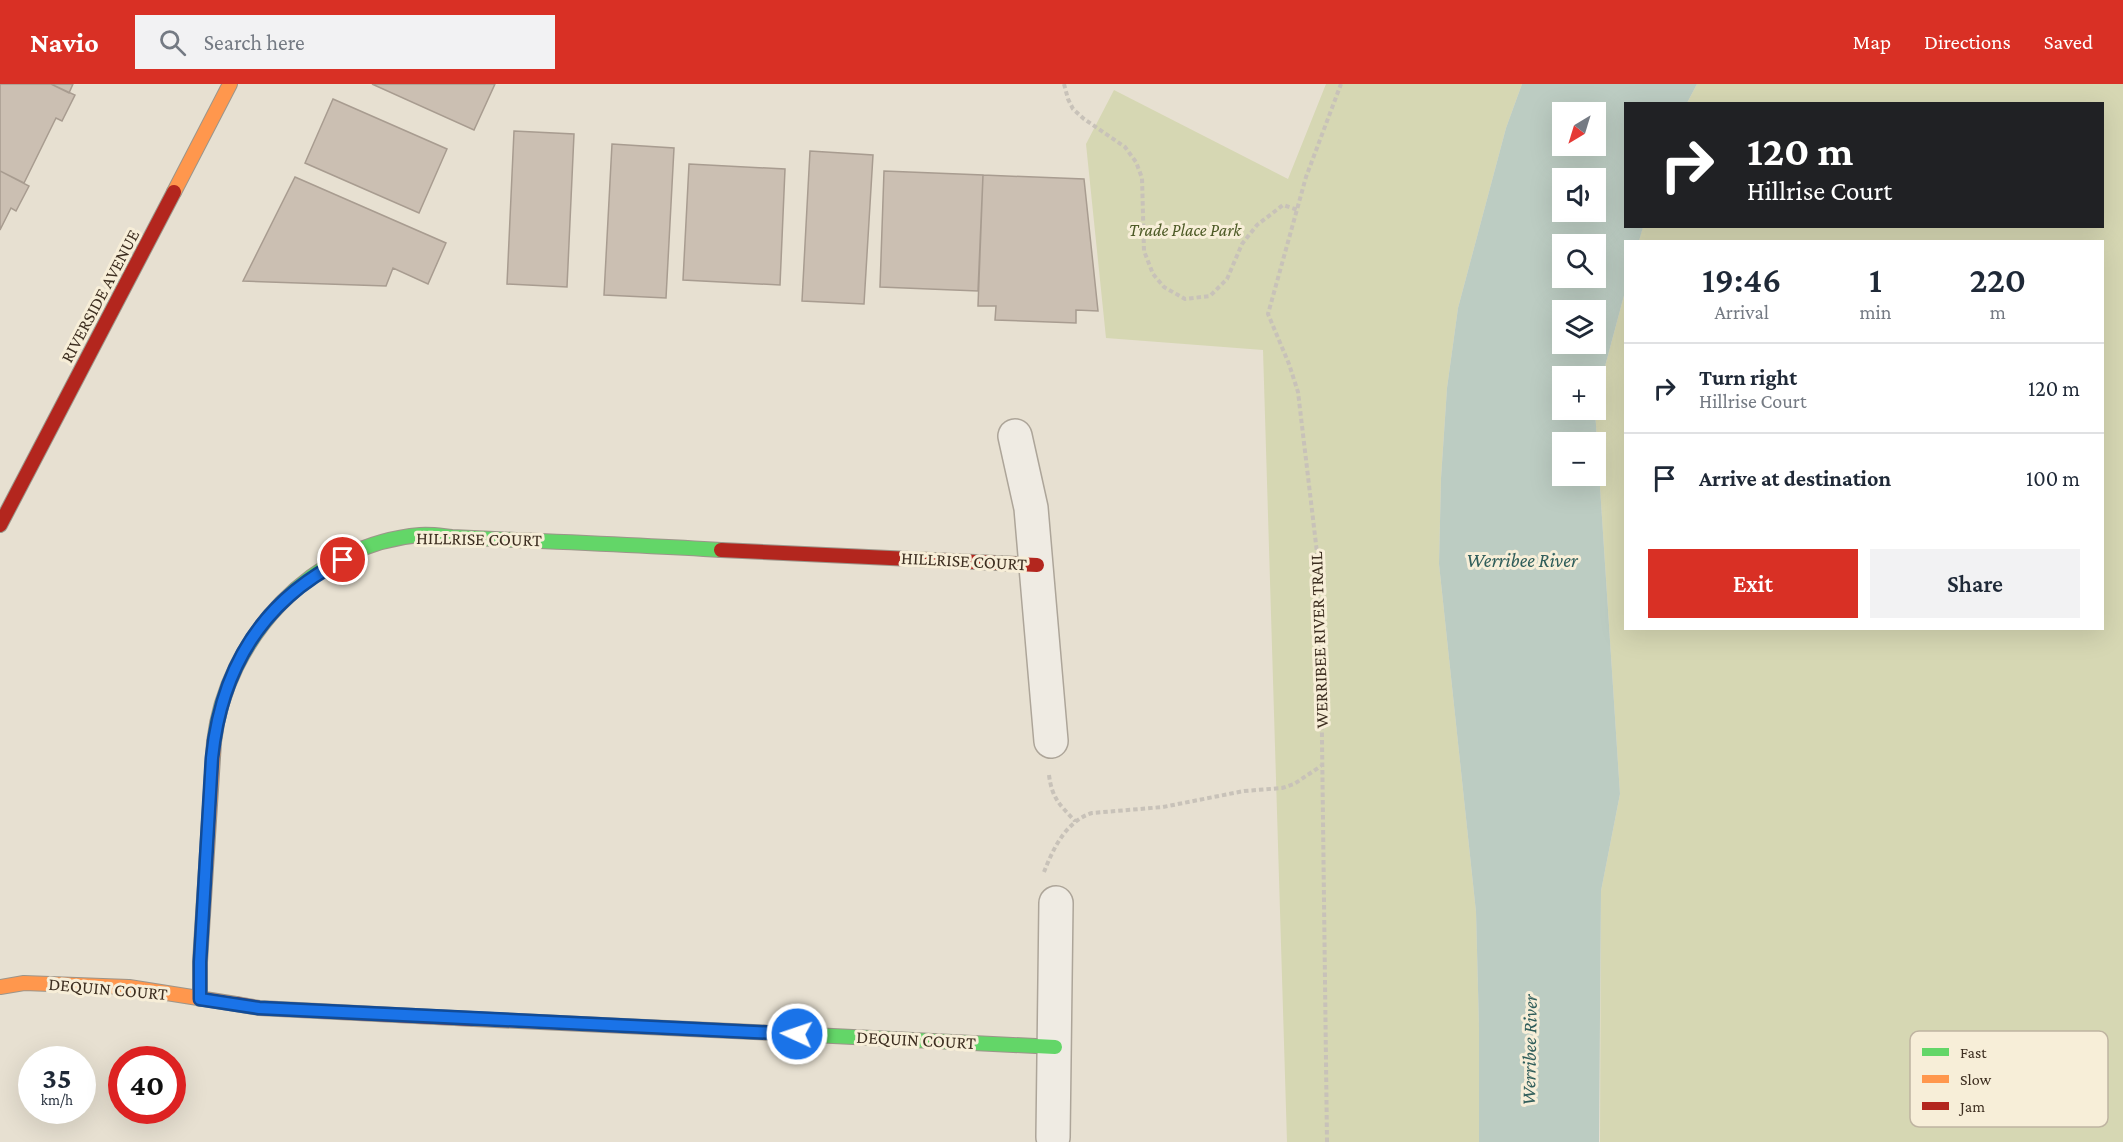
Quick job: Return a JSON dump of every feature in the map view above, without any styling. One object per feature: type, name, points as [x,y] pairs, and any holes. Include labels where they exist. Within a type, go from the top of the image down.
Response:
[{"type":"street","name":"RIVERSIDE AVENUE","points":[[0,525],[230,84]]},
{"type":"street","name":"HILLRISE COURT","points":[[1016,436],[1031,508],[1051,741]]},
{"type":"street","name":"HILLRISE COURT","points":[[200,999],[200,962],[212,758],[215,727],[222,698],[244,650],[270,614],[287,596],[325,568],[372,546],[421,535],[1037,564]]},
{"type":"street","points":[[1049,889],[1055,1047],[1053,1137]]},
{"type":"street","name":"DEQUIN COURT","points":[[8,982],[129,987],[259,1008],[1055,1047]]},
{"type":"path","points":[[1064,84],[1073,109],[1125,147],[1136,162],[1142,178],[1144,251],[1153,274],[1164,287],[1185,299],[1210,296],[1227,279],[1242,244],[1257,225],[1283,205],[1298,210]]},
{"type":"path","name":"WERRIBEE RIVER TRAIL","points":[[1327,1142],[1321,766],[1323,646],[1320,578],[1298,392],[1268,314],[1306,177],[1341,84]]},
{"type":"path","points":[[1051,741],[1047,757],[1052,793],[1075,821]]},
{"type":"path","points":[[1049,889],[1050,857],[1065,832],[1082,816],[1092,813],[1163,807],[1244,791],[1282,788],[1294,784],[1321,766]]},
{"type":"green space","name":"Trade Place Park","points":[[1326,84],[1522,84],[1506,128],[1458,308],[1447,388],[1441,478],[1439,564],[1476,912],[1479,1142],[1287,1142],[1263,350],[1106,338],[1086,144],[1114,90],[1288,179]]},
{"type":"green space","points":[[1697,84],[2123,84],[2123,1142],[1600,1142],[1601,891],[1620,794],[1600,486],[1606,486],[1606,432],[1596,432],[1596,420],[1606,420],[1605,366],[1624,295],[1624,630],[2104,630],[2104,240],[1639,240],[1642,228],[2104,228],[2104,102],[1688,102]]},
{"type":"water","name":"Werribee River","points":[[1522,84],[1697,84],[1688,102],[1624,102],[1624,228],[1643,228],[1639,240],[1624,240],[1624,295],[1605,366],[1552,366],[1552,420],[1596,420],[1596,432],[1552,432],[1552,486],[1600,486],[1620,794],[1601,891],[1599,1142],[1479,1142],[1476,912],[1439,564],[1441,478],[1447,388],[1458,308],[1506,128]]},
{"type":"building","points":[[0,84],[51,84],[75,95],[62,121],[56,118],[24,183],[0,171]]},
{"type":"building","points":[[51,84],[73,84],[69,93]]},
{"type":"building","points":[[372,84],[495,84],[474,130]]},
{"type":"building","points":[[333,99],[447,149],[419,213],[305,163]]},
{"type":"building","points":[[514,131],[574,134],[567,287],[507,284]]},
{"type":"building","points":[[612,144],[674,148],[666,298],[604,295]]},
{"type":"building","points":[[810,151],[873,155],[864,304],[802,301]]},
{"type":"building","points":[[689,164],[785,169],[780,285],[683,280]]},
{"type":"building","points":[[0,171],[29,186],[16,211],[11,208],[0,230]]},
{"type":"building","points":[[884,171],[983,175],[978,291],[880,287]]},
{"type":"building","points":[[983,175],[1084,179],[1098,311],[1076,310],[1076,323],[995,320],[996,306],[978,306]]},
{"type":"building","points":[[295,177],[446,243],[428,284],[393,268],[386,286],[243,281]]},
{"type":"traffic: fast","points":[[214,742],[222,704],[236,667],[256,633],[281,603],[311,577],[344,557],[381,542],[428,535],[721,550]]},
{"type":"traffic: fast","points":[[773,1033],[1055,1047]]},
{"type":"traffic: slow","points":[[174,192],[230,84]]},
{"type":"traffic: slow","points":[[200,999],[200,962],[214,742]]},
{"type":"traffic: slow","points":[[0,987],[24,983],[129,987],[236,1004]]},
{"type":"traffic: slow","points":[[474,1019],[773,1033]]},
{"type":"traffic: jam","points":[[0,525],[174,192]]},
{"type":"traffic: jam","points":[[721,550],[1037,565]]},
{"type":"traffic: jam","points":[[236,1004],[259,1008],[474,1019]]},
{"type":"route","points":[[343,560],[325,568],[304,582],[270,614],[244,650],[222,698],[215,727],[212,758],[200,962],[200,999],[259,1008],[797,1034]]}]
